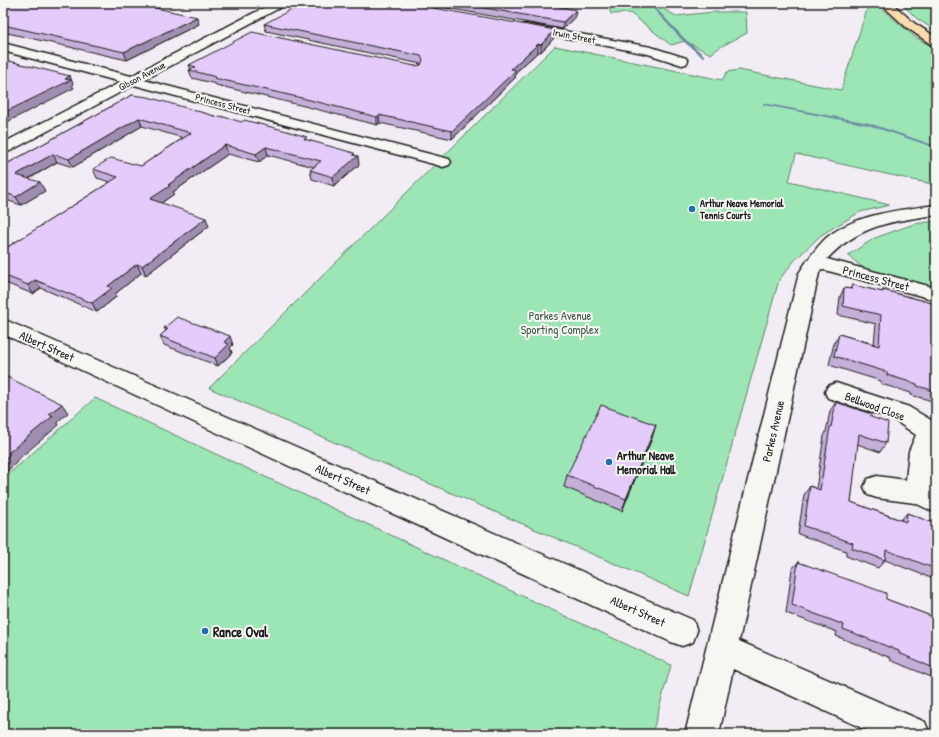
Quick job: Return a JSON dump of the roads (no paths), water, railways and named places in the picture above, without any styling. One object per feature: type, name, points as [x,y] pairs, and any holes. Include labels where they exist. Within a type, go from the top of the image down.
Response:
[{"type":"main road","points":[[885,3],[902,18],[936,42]]},
{"type":"street","name":"Gibson Avenue","points":[[3,149],[281,3]]},
{"type":"street","name":"Irwin Street","points":[[517,26],[656,52],[682,61]]},
{"type":"street","points":[[232,29],[247,32]]},
{"type":"street","name":"Princess Street","points":[[3,47],[443,162]]},
{"type":"street","name":"Parkes Avenue","points":[[702,734],[768,454],[805,288],[810,273],[815,262],[832,242],[855,228],[885,218],[936,210]]},
{"type":"street","name":"Princess Street","points":[[815,262],[936,294]]},
{"type":"street","name":"Albert Street","points":[[3,326],[682,631]]},
{"type":"street","name":"Bellwood Close","points":[[836,392],[901,413],[935,434]]},
{"type":"street","name":"Bellwood Close","points":[[877,487],[928,497],[921,448],[927,438],[935,434]]},
{"type":"street","points":[[722,649],[912,734]]},
{"type":"waterway","points":[[649,3],[684,40],[703,56]]},
{"type":"waterway","points":[[764,104],[869,124],[936,147]]},
{"type":"place","name":"Arthur Neave Memorial Tennis Courts","points":[[692,209]]},
{"type":"place","name":"Arthur Neave Memorial Hall","points":[[609,462]]},
{"type":"place","name":"Rance Oval","points":[[205,631]]},
{"type":"park label","name":"Parkes Avenue Sporting Complex","points":[[560,322]]}]
